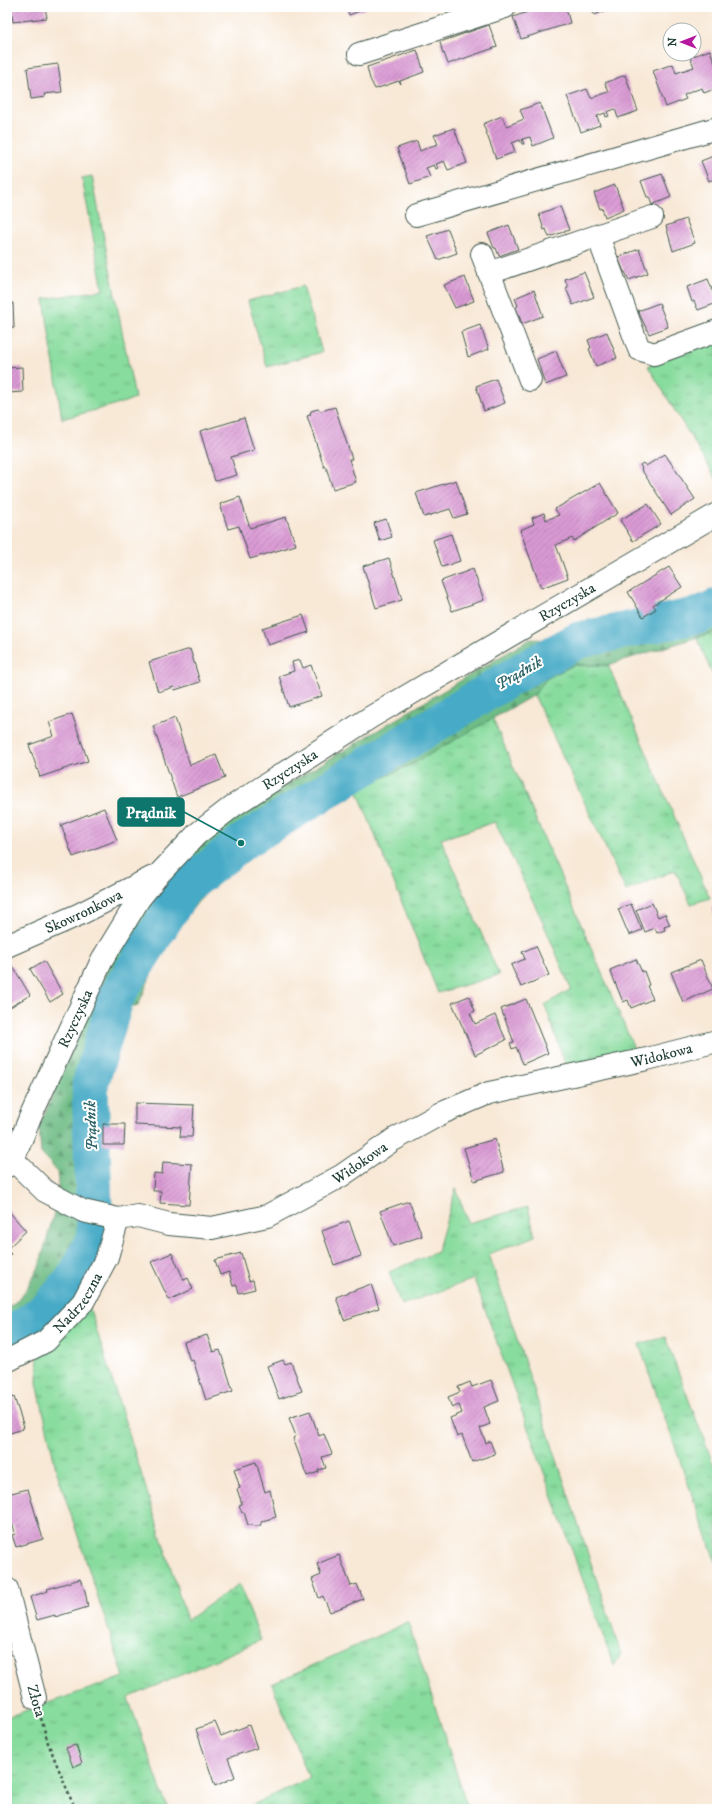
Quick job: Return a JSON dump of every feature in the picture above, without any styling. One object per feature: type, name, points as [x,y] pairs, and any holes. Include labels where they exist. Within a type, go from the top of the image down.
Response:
[{"type":"street","points":[[359,54],[505,7]]},
{"type":"street","points":[[416,215],[717,128]]},
{"type":"street","points":[[530,380],[486,263],[598,236],[652,217]]},
{"type":"street","points":[[598,236],[639,349],[654,354],[717,331]]},
{"type":"street","name":"Rzyczyska","points":[[10,1163],[102,960],[139,899],[159,874],[197,834],[233,806],[370,716],[717,514]]},
{"type":"street","name":"Skowronkowa","points":[[7,946],[80,914],[159,874]]},
{"type":"street","name":"Widokowa","points":[[10,1163],[45,1191],[83,1211],[112,1218],[138,1216],[169,1224],[212,1228],[267,1216],[341,1176],[393,1140],[442,1113],[489,1093],[647,1059],[717,1041]]},
{"type":"street","name":"Nadrzeczna","points":[[7,1361],[46,1341],[83,1302],[107,1257],[112,1218]]},
{"type":"street","name":"Złota","points":[[7,1589],[35,1698]]},
{"type":"path","name":"Złota","points":[[35,1698],[48,1742],[74,1809]]},
{"type":"green space","points":[[92,176],[135,398],[62,419],[44,299],[103,290],[82,178]]},
{"type":"green space","points":[[303,286],[322,352],[267,367],[248,301]]},
{"type":"green space","points":[[717,339],[717,480],[648,366]]},
{"type":"green space","points":[[717,601],[717,631],[608,665],[573,665],[546,679],[534,695],[416,762],[357,790],[223,875],[197,903],[160,953],[138,1006],[128,1006],[109,1048],[77,1252],[50,1309],[21,1341],[7,1348],[7,1308],[21,1298],[39,1267],[59,1195],[57,1171],[41,1153],[39,1127],[108,967],[164,883],[214,828],[530,639],[554,640],[676,614]]},
{"type":"green space","points":[[717,631],[717,685],[697,638]]},
{"type":"green space","points":[[574,665],[608,665],[710,898],[691,904],[675,870],[626,891],[534,695],[545,679]]},
{"type":"green space","points":[[492,717],[637,1055],[567,1069],[545,1005],[571,989],[542,920],[495,822],[441,839],[499,975],[438,993],[357,790],[416,762]]},
{"type":"green space","points":[[456,1188],[468,1223],[528,1207],[535,1236],[489,1254],[621,1654],[614,1666],[474,1279],[401,1305],[389,1272],[437,1252]]},
{"type":"green space","points":[[89,1306],[187,1620],[239,1584],[261,1640],[128,1698],[168,1809],[7,1809],[7,1717],[124,1677],[56,1469],[37,1383],[38,1354]]},
{"type":"green space","points":[[665,1337],[717,1474],[717,1566],[639,1344]]},
{"type":"green space","points":[[408,1622],[467,1806],[462,1809],[244,1809],[309,1778],[272,1684]]},
{"type":"building","points":[[11,7],[45,7],[47,18],[13,22]]},
{"type":"building","points":[[346,7],[370,7],[349,15]]},
{"type":"building","points":[[542,7],[566,8],[570,23],[521,39],[513,17]]},
{"type":"building","points":[[591,7],[616,7],[594,15]]},
{"type":"building","points":[[489,25],[497,47],[448,64],[444,53],[443,54],[440,42]]},
{"type":"building","points":[[417,50],[424,72],[400,81],[401,84],[399,81],[375,89],[370,79],[367,67]]},
{"type":"building","points":[[710,50],[717,69],[717,88],[704,93],[702,88],[693,91],[684,95],[686,99],[666,107],[653,71],[673,64],[676,73],[694,67],[692,62],[702,62],[702,53]]},
{"type":"building","points":[[58,64],[62,92],[44,94],[45,97],[31,99],[27,68]]},
{"type":"building","points":[[625,75],[638,111],[618,118],[615,109],[607,112],[609,116],[606,117],[605,113],[597,116],[600,125],[581,132],[567,96],[587,89],[591,98],[609,92],[605,83]]},
{"type":"building","points":[[540,103],[553,138],[533,146],[530,137],[522,139],[524,144],[522,144],[520,140],[512,143],[515,152],[496,159],[483,124],[502,116],[506,126],[524,119],[520,110]]},
{"type":"building","points":[[454,128],[467,163],[448,170],[444,161],[436,164],[438,168],[436,169],[434,165],[426,168],[430,177],[410,184],[397,148],[417,141],[420,151],[438,144],[434,135]]},
{"type":"building","points":[[715,150],[717,153],[717,178],[709,181],[701,161],[716,155]]},
{"type":"building","points":[[662,174],[671,197],[652,205],[649,197],[647,197],[641,181]]},
{"type":"building","points":[[615,185],[624,209],[605,217],[602,208],[600,209],[594,193]]},
{"type":"building","points":[[560,206],[569,230],[549,237],[546,229],[544,230],[539,214]]},
{"type":"building","points":[[686,219],[695,243],[673,251],[666,226]]},
{"type":"building","points":[[509,225],[518,249],[499,256],[488,233]]},
{"type":"building","points":[[448,229],[457,253],[438,260],[427,236]]},
{"type":"building","points":[[639,249],[648,273],[629,280],[618,257]]},
{"type":"building","points":[[584,272],[594,297],[573,305],[566,288],[568,287],[565,279]]},
{"type":"building","points":[[465,277],[474,301],[455,308],[444,285]]},
{"type":"building","points":[[708,279],[717,303],[698,310],[694,301],[692,302],[687,287]]},
{"type":"building","points":[[534,290],[543,316],[522,324],[516,307],[518,306],[515,298]]},
{"type":"building","points":[[7,303],[13,303],[14,328],[7,328]]},
{"type":"building","points":[[659,303],[668,327],[649,334],[638,311]]},
{"type":"building","points":[[480,325],[489,349],[468,357],[461,332]]},
{"type":"building","points":[[607,332],[617,358],[596,366],[589,349],[591,348],[588,340]]},
{"type":"building","points":[[556,351],[566,377],[545,385],[537,359]]},
{"type":"building","points":[[22,367],[23,392],[7,393],[7,368]]},
{"type":"building","points":[[496,379],[505,403],[484,411],[476,386]]},
{"type":"building","points":[[335,407],[352,459],[349,459],[356,482],[333,489],[307,416],[310,415],[311,411],[318,409],[321,411]]},
{"type":"building","points":[[244,418],[254,450],[231,457],[237,475],[215,481],[200,431]]},
{"type":"building","points":[[665,454],[695,499],[671,515],[641,469],[642,468],[640,465],[643,463],[646,466]]},
{"type":"building","points":[[456,480],[467,514],[454,518],[450,509],[424,517],[416,493]]},
{"type":"building","points":[[600,483],[618,513],[574,541],[572,538],[556,545],[568,578],[541,588],[520,530],[534,524],[532,518],[544,513],[546,520],[559,515],[555,509]]},
{"type":"building","points":[[240,497],[250,528],[286,517],[296,545],[250,559],[239,526],[228,529],[220,504]]},
{"type":"building","points":[[648,504],[661,524],[633,541],[620,520]]},
{"type":"building","points":[[386,519],[392,537],[380,541],[374,523]]},
{"type":"building","points":[[451,534],[460,561],[442,567],[433,540]]},
{"type":"building","points":[[389,558],[402,600],[376,608],[363,566]]},
{"type":"building","points":[[669,567],[682,587],[653,605],[656,609],[643,617],[628,592]]},
{"type":"building","points":[[473,569],[484,600],[452,611],[441,581]]},
{"type":"building","points":[[303,615],[309,632],[268,645],[262,628]]},
{"type":"building","points":[[190,649],[200,682],[175,690],[174,687],[158,692],[149,662]]},
{"type":"building","points":[[300,660],[303,668],[311,665],[322,696],[289,707],[279,676],[294,671],[292,662]]},
{"type":"building","points":[[72,714],[88,761],[40,777],[29,745],[54,736],[49,722]]},
{"type":"building","points":[[175,718],[190,765],[216,755],[225,778],[177,797],[153,726]]},
{"type":"building","points":[[104,808],[117,840],[73,857],[61,825]]},
{"type":"building","points":[[652,903],[658,917],[665,914],[670,925],[664,927],[665,930],[657,933],[655,928],[645,932],[636,910]]},
{"type":"building","points":[[631,904],[642,930],[629,935],[618,909]]},
{"type":"building","points":[[717,906],[717,922],[712,908]]},
{"type":"building","points":[[536,946],[549,975],[521,987],[511,965],[525,959],[522,952]]},
{"type":"building","points":[[636,959],[642,972],[644,971],[649,985],[647,986],[653,999],[631,1008],[628,1000],[623,1002],[610,970]]},
{"type":"building","points":[[701,960],[713,989],[683,1002],[671,972]]},
{"type":"building","points":[[44,961],[63,994],[50,1002],[30,969]]},
{"type":"building","points":[[12,965],[30,995],[7,1009],[7,968]]},
{"type":"building","points":[[469,996],[475,1011],[470,1013],[475,1024],[495,1015],[506,1040],[475,1055],[452,1003]]},
{"type":"building","points":[[526,999],[548,1053],[523,1064],[516,1047],[512,1049],[510,1043],[514,1042],[501,1009]]},
{"type":"building","points":[[135,1103],[194,1105],[192,1137],[180,1137],[181,1127],[135,1125]]},
{"type":"building","points":[[103,1124],[125,1124],[124,1145],[103,1145]]},
{"type":"building","points":[[495,1139],[504,1172],[474,1181],[464,1148]]},
{"type":"building","points":[[163,1162],[192,1164],[189,1205],[160,1203],[161,1191],[153,1191],[154,1173],[162,1174]]},
{"type":"building","points":[[409,1201],[422,1236],[393,1246],[380,1211]]},
{"type":"building","points":[[7,1209],[26,1231],[7,1249]]},
{"type":"building","points":[[349,1221],[361,1256],[334,1265],[322,1231]]},
{"type":"building","points":[[7,1250],[11,1254],[7,1258]]},
{"type":"building","points":[[172,1253],[184,1280],[188,1278],[193,1289],[169,1300],[151,1262]]},
{"type":"building","points":[[241,1253],[249,1281],[253,1280],[255,1289],[239,1293],[237,1285],[233,1286],[229,1272],[220,1275],[215,1260]]},
{"type":"building","points":[[371,1284],[379,1308],[344,1320],[336,1297]]},
{"type":"building","points":[[207,1335],[213,1352],[220,1350],[233,1391],[206,1400],[193,1360],[190,1361],[184,1342]]},
{"type":"building","points":[[283,1360],[285,1364],[291,1362],[302,1391],[279,1399],[267,1366]]},
{"type":"building","points":[[491,1380],[499,1401],[484,1407],[490,1424],[480,1428],[486,1443],[490,1441],[495,1454],[472,1462],[462,1435],[457,1437],[450,1418],[462,1413],[459,1405],[452,1408],[448,1397],[460,1392],[458,1387],[470,1382],[472,1387]]},
{"type":"building","points":[[14,1397],[24,1427],[23,1429],[7,1434],[7,1399]]},
{"type":"building","points":[[310,1411],[319,1436],[324,1434],[332,1454],[322,1457],[326,1468],[318,1470],[319,1472],[307,1476],[293,1438],[296,1436],[289,1418]]},
{"type":"building","points":[[256,1462],[265,1492],[270,1490],[276,1517],[262,1521],[260,1526],[248,1525],[244,1512],[242,1513],[239,1505],[242,1504],[237,1489],[240,1488],[234,1469]]},
{"type":"building","points":[[28,1489],[43,1539],[16,1547],[12,1535],[15,1534],[13,1525],[10,1526],[7,1515],[7,1494]]},
{"type":"building","points":[[339,1555],[351,1586],[357,1584],[363,1599],[330,1612],[323,1596],[319,1598],[312,1579],[321,1575],[317,1564]]},
{"type":"building","points":[[80,1579],[85,1591],[88,1607],[55,1617],[55,1615],[37,1620],[30,1597],[48,1591],[47,1589]]},
{"type":"building","points":[[215,1722],[221,1736],[249,1725],[257,1748],[228,1758],[235,1777],[215,1786],[196,1729]]},
{"type":"building","points":[[76,1745],[82,1763],[73,1767],[66,1748]]},
{"type":"waterway","name":"Prądnik","points":[[7,1338],[50,1307],[77,1274],[95,1237],[90,1085],[116,997],[184,888],[241,843],[523,670],[579,640],[699,615],[717,607]]},
{"type":"place","name":"Prądnik","points":[[241,843]]}]
